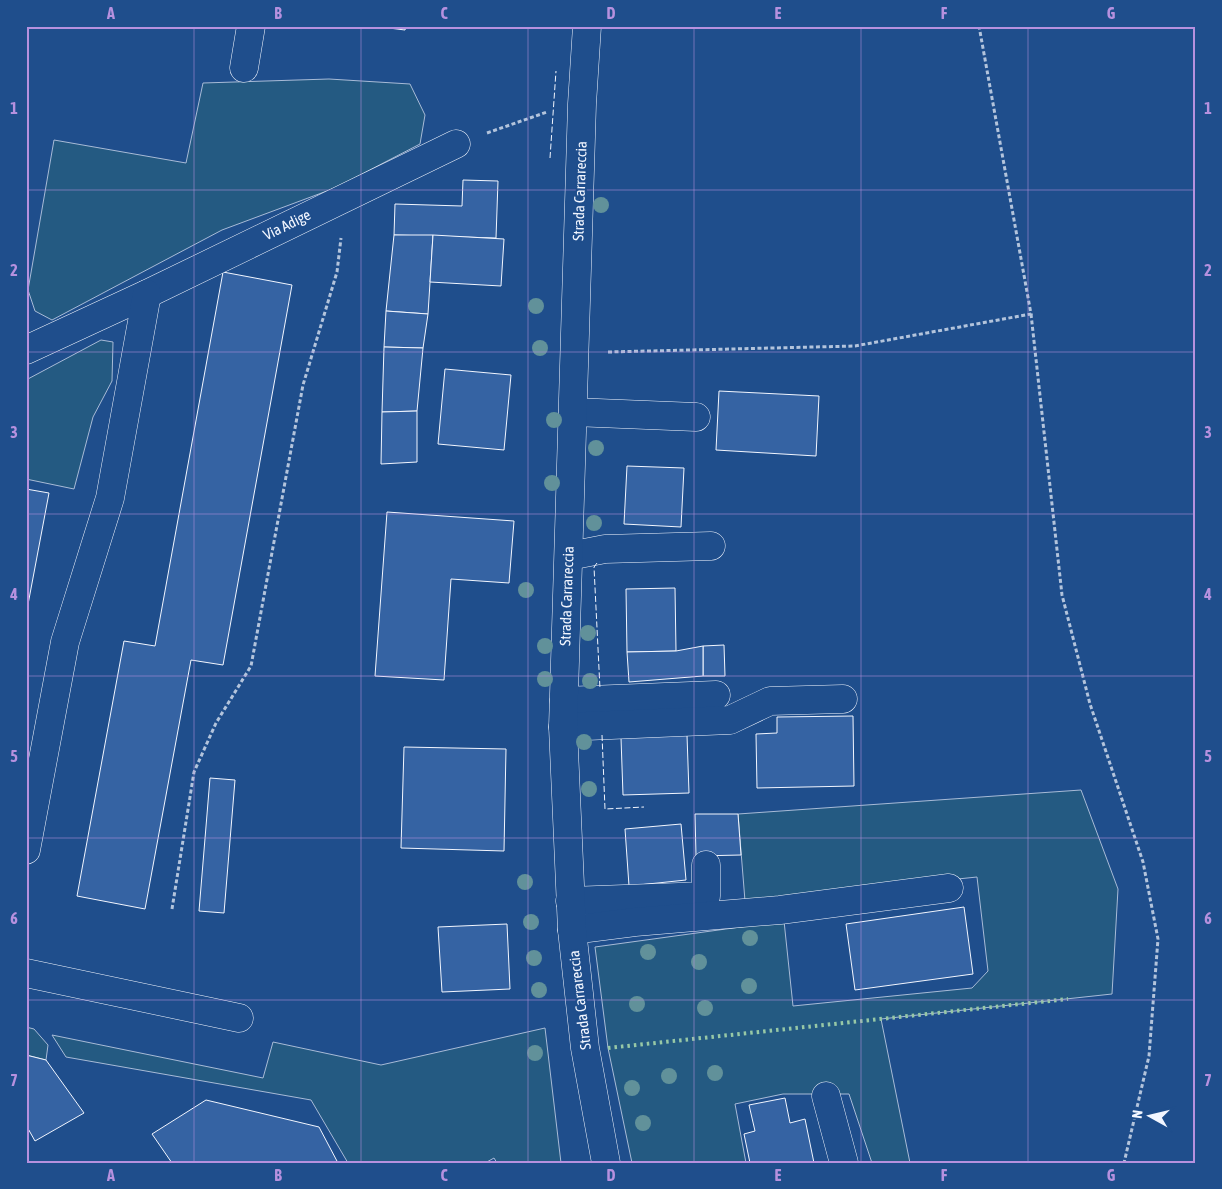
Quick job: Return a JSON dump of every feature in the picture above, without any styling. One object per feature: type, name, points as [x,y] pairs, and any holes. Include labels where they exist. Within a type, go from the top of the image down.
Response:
[{"type":"main road","points":[[244,68],[251,26]]},
{"type":"main road","name":"Strada Carrareccia","points":[[587,26],[582,104],[563,714],[572,930],[585,1048],[606,1163]]},
{"type":"main road","name":"Via Adige","points":[[26,350],[147,294],[337,200],[456,144]]},
{"type":"main road","points":[[26,850],[65,642],[110,498],[147,294]]},
{"type":"main road","points":[[573,412],[696,417]]},
{"type":"main road","points":[[569,556],[605,549],[710,546]]},
{"type":"main road","points":[[563,714],[716,695]]},
{"type":"main road","points":[[563,714],[730,720],[770,701],[843,699]]},
{"type":"main road","points":[[570,902],[706,896],[706,864]]},
{"type":"main road","points":[[572,930],[635,922],[780,910],[950,888]]},
{"type":"main road","points":[[26,973],[239,1018]]},
{"type":"main road","points":[[826,1096],[844,1163]]},
{"type":"path","points":[[979,26],[1032,314],[1062,594],[1090,704],[1143,862],[1158,939],[1149,1056],[1124,1163]]},
{"type":"path","points":[[456,144],[553,110]]},
{"type":"path","points":[[172,909],[194,772],[216,723],[251,666],[302,385],[337,272],[342,227],[337,200]]},
{"type":"path","points":[[575,353],[854,346],[1032,314]]},
{"type":"shaded area","points":[[329,79],[410,84],[425,115],[420,144],[335,188],[222,230],[52,320],[35,311],[28,290],[54,140],[186,163],[203,83]]},
{"type":"shaded area","points":[[101,340],[113,342],[112,381],[93,417],[74,489],[26,479],[26,380]]},
{"type":"shaded area","points":[[1081,790],[1118,889],[1112,994],[881,1019],[910,1163],[872,1163],[849,1094],[783,1094],[735,1104],[746,1163],[632,1163],[608,1048],[595,947],[784,921],[793,1006],[972,988],[988,971],[977,877],[745,901],[738,814]]},
{"type":"shaded area","points":[[26,1027],[34,1029],[48,1045],[46,1060],[26,1055]]},
{"type":"shaded area","points":[[545,1028],[561,1163],[497,1163],[494,1158],[485,1163],[348,1163],[311,1100],[66,1057],[52,1035],[263,1078],[273,1042],[381,1065]]},
{"type":"building","points":[[373,26],[406,26],[405,30]]},
{"type":"building","points":[[463,180],[498,181],[496,238],[394,235],[395,204],[462,206]]},
{"type":"building","points":[[394,235],[433,235],[428,314],[386,311]]},
{"type":"building","points":[[433,235],[504,239],[501,286],[430,282]]},
{"type":"building","points":[[223,272],[292,285],[223,665],[191,660],[145,909],[77,896],[124,641],[155,646]]},
{"type":"building","points":[[386,311],[428,314],[423,348],[384,347]]},
{"type":"building","points":[[384,347],[423,348],[417,411],[382,412]]},
{"type":"building","points":[[445,369],[511,375],[504,450],[438,444]]},
{"type":"building","points":[[719,391],[819,396],[816,456],[716,450]]},
{"type":"building","points":[[417,411],[417,462],[381,464],[382,412]]},
{"type":"building","points":[[627,466],[684,468],[681,527],[624,524]]},
{"type":"building","points":[[26,489],[49,493],[26,615]]},
{"type":"building","points":[[387,512],[514,521],[509,583],[451,579],[444,680],[375,676]]},
{"type":"building","points":[[675,588],[676,651],[627,652],[626,589]]},
{"type":"building","points":[[724,645],[725,676],[703,676],[703,646]]},
{"type":"building","points":[[703,646],[703,676],[629,682],[627,652],[676,651]]},
{"type":"building","points":[[853,716],[854,786],[757,788],[756,734],[777,733],[777,717]]},
{"type":"building","points":[[687,735],[689,793],[623,795],[621,738]]},
{"type":"building","points":[[404,747],[506,749],[504,851],[401,848]]},
{"type":"building","points":[[210,778],[235,780],[224,913],[199,911]]},
{"type":"building","points":[[695,814],[738,814],[741,855],[696,856]]},
{"type":"building","points":[[681,824],[686,880],[629,886],[625,829]]},
{"type":"building","points":[[964,907],[973,974],[855,990],[846,924]]},
{"type":"building","points":[[507,924],[510,989],[442,992],[438,927]]},
{"type":"building","points":[[26,1055],[46,1060],[84,1113],[35,1141],[26,1125]]},
{"type":"building","points":[[785,1098],[790,1123],[805,1119],[814,1163],[750,1163],[744,1134],[755,1131],[749,1105]]},
{"type":"building","points":[[206,1100],[319,1127],[338,1163],[172,1163],[152,1134]]},
{"type":"hedge","points":[[608,1048],[1068,999]]},
{"type":"fence","points":[[550,158],[556,71]]},
{"type":"fence","points":[[597,563],[594,567],[600,689]]},
{"type":"fence","points":[[602,735],[605,809],[644,807]]}]
